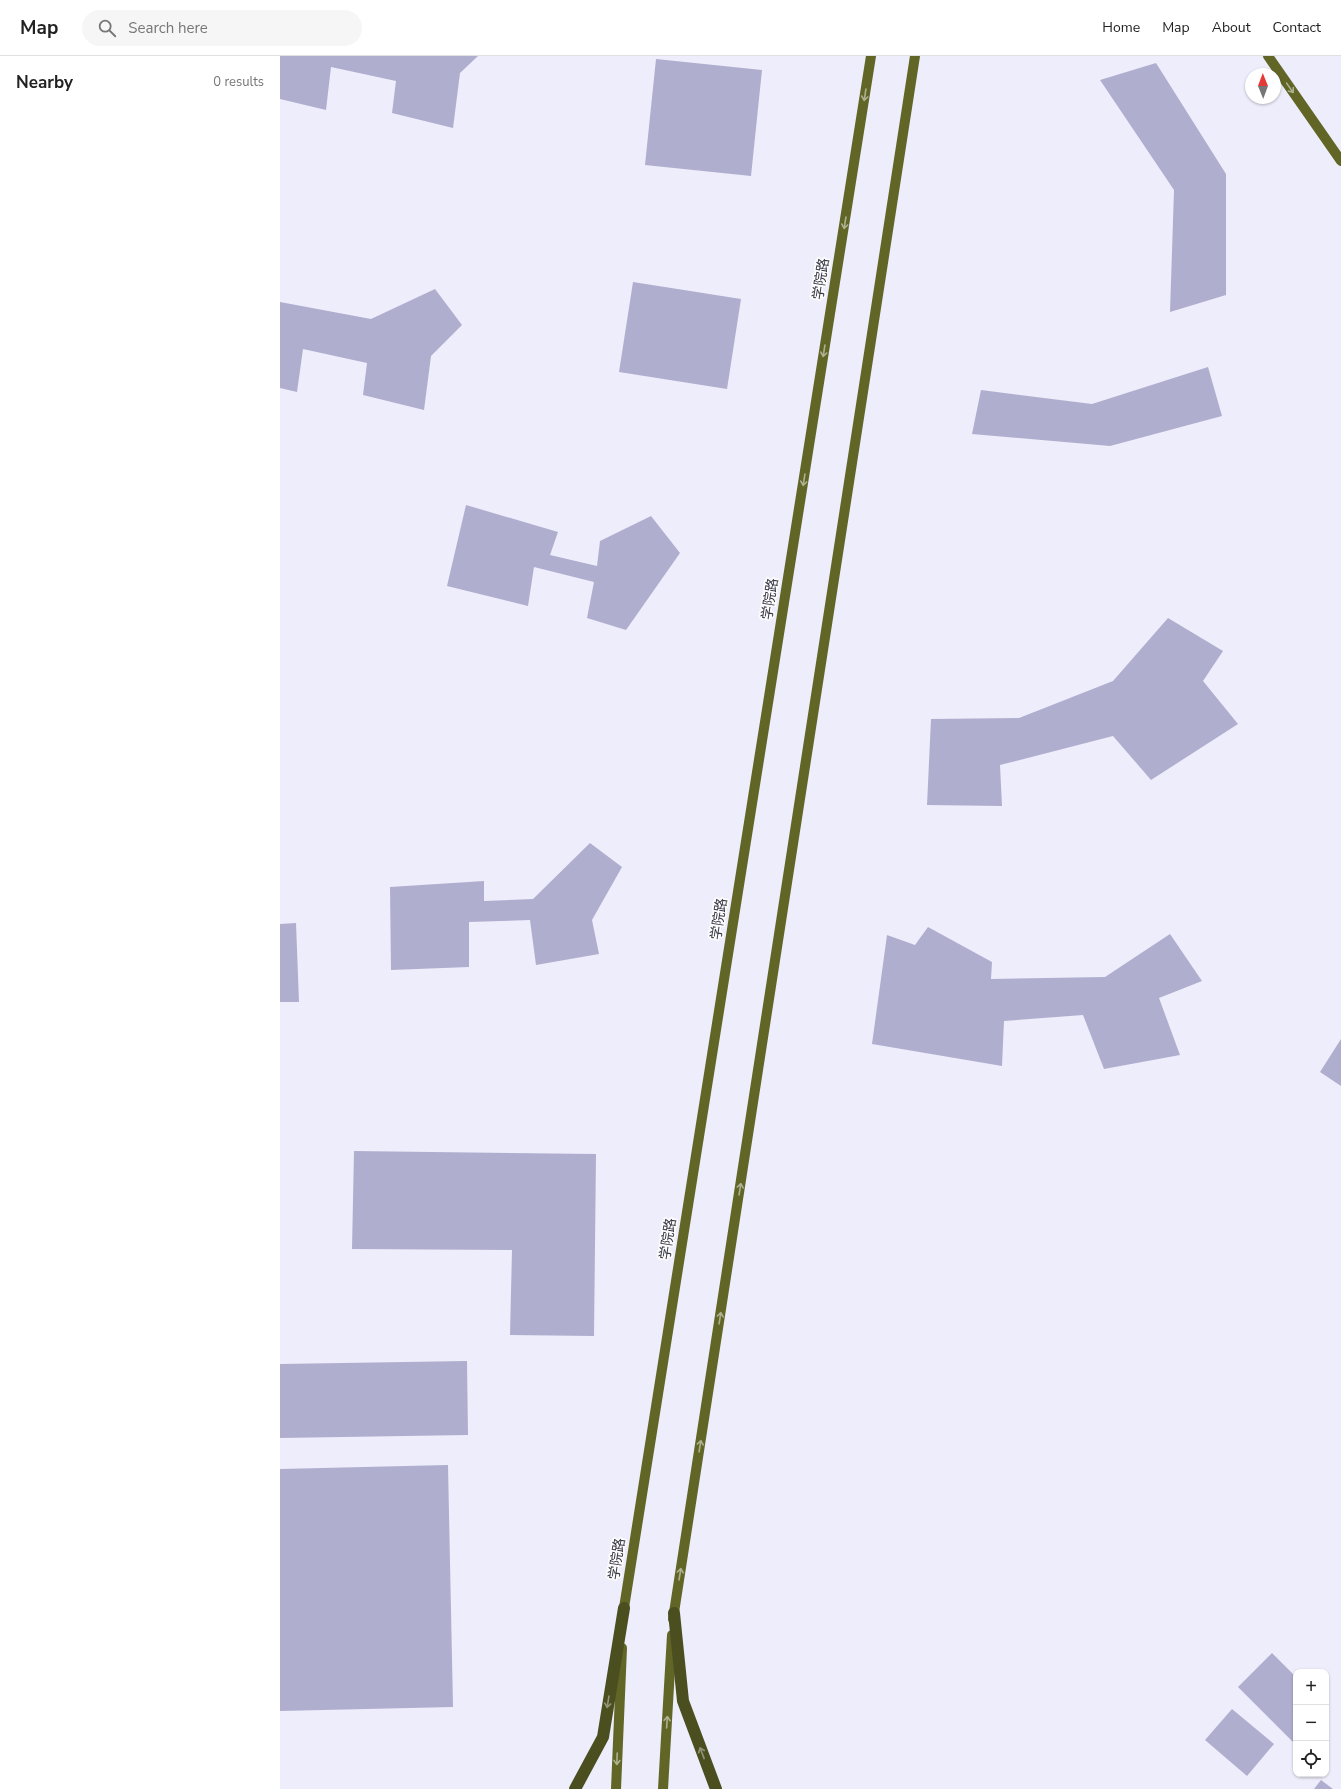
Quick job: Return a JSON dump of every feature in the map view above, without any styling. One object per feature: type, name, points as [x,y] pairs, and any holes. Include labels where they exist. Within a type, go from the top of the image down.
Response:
[{"type":"highway","points":[[575,1789],[603,1737],[624,1608]]},
{"type":"highway","points":[[674,1613],[683,1701],[716,1789]]},
{"type":"main road","name":"学院路","points":[[616,1789],[624,1608],[871,56]]},
{"type":"main road","points":[[663,1789],[674,1613],[915,56]]},
{"type":"main road","points":[[1268,56],[1341,161]]},
{"type":"building","points":[[280,56],[478,56],[460,73],[453,128],[392,113],[396,81],[331,67],[326,110],[280,99]]},
{"type":"building","points":[[656,59],[762,70],[751,176],[645,165]]},
{"type":"building","points":[[1156,63],[1226,174],[1226,295],[1170,312],[1174,190],[1100,80]]},
{"type":"building","points":[[633,282],[741,299],[727,389],[619,372]]},
{"type":"building","points":[[435,289],[462,325],[431,356],[424,410],[363,395],[367,363],[303,349],[297,392],[280,388],[280,302],[371,319]]},
{"type":"building","points":[[1208,367],[1222,416],[1110,446],[972,434],[981,390],[1092,404]]},
{"type":"building","points":[[466,505],[558,532],[550,555],[597,566],[600,541],[651,516],[680,553],[626,630],[587,618],[594,582],[534,567],[528,606],[447,586]]},
{"type":"building","points":[[1168,618],[1223,651],[1203,681],[1238,724],[1151,780],[1113,736],[1000,765],[1002,806],[927,805],[931,719],[1019,718],[1113,681]]},
{"type":"building","points":[[590,843],[622,867],[592,920],[599,954],[536,965],[530,920],[469,922],[469,967],[391,970],[390,887],[484,881],[484,901],[533,899]]},
{"type":"building","points":[[296,923],[299,1002],[280,1002],[280,924]]},
{"type":"building","points":[[928,927],[992,962],[991,979],[1105,977],[1170,934],[1202,981],[1159,998],[1180,1055],[1104,1069],[1083,1015],[1004,1021],[1002,1066],[872,1044],[887,935],[915,945]]},
{"type":"building","points":[[1341,1039],[1341,1086],[1320,1072]]},
{"type":"building","points":[[354,1151],[596,1154],[594,1336],[510,1335],[512,1250],[352,1249]]},
{"type":"building","points":[[467,1361],[468,1435],[280,1438],[280,1364]]},
{"type":"building","points":[[448,1465],[453,1707],[280,1711],[280,1469]]},
{"type":"building","points":[[1272,1653],[1293,1674],[1293,1742],[1238,1687]]},
{"type":"building","points":[[1232,1709],[1274,1744],[1247,1776],[1205,1740]]},
{"type":"building","points":[[1321,1780],[1333,1789],[1314,1789]]}]
